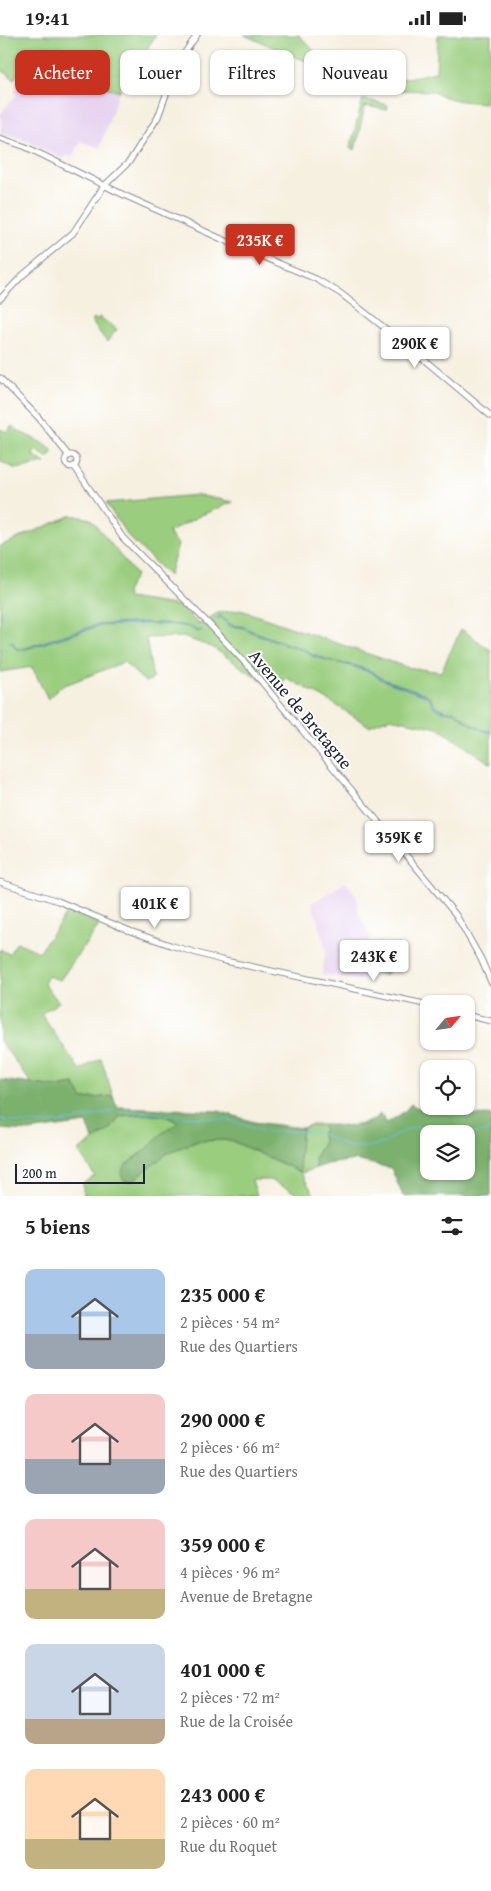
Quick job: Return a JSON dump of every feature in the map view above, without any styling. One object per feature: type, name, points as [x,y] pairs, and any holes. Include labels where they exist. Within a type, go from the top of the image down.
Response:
[{"type":"street","points":[[0,299],[23,275],[73,233],[104,186],[129,163],[158,117],[177,63],[197,35]]},
{"type":"street","points":[[0,138],[26,147],[104,186],[316,279],[340,293],[413,350],[414,358],[422,358],[491,416]]},
{"type":"street","points":[[413,350],[417,347],[422,349],[424,354],[422,358]]},
{"type":"street","points":[[0,378],[38,417],[69,456],[74,456],[77,459],[77,463],[74,466],[70,467],[66,464],[65,460],[69,456]]},
{"type":"street","name":"Avenue de Bretagne","points":[[74,466],[123,538],[250,668],[456,915],[481,959],[491,982]]},
{"type":"street","points":[[0,882],[58,901],[130,931],[173,946],[260,969],[420,1003]]},
{"type":"street","points":[[475,1017],[491,1021]]},
{"type":"shaded area","points":[[110,88],[119,92],[99,148],[80,141],[72,158],[67,155],[63,159],[30,141],[0,132],[2,120],[0,115],[16,95],[110,95]]},
{"type":"shaded area","points":[[346,882],[356,895],[359,915],[370,936],[363,981],[322,974],[326,950],[312,903]]},
{"type":"green space","points":[[0,35],[156,35],[146,50],[120,50],[119,92],[110,88],[110,50],[15,50],[14,79],[0,69]]},
{"type":"green space","points":[[244,35],[299,35],[313,50],[304,50],[304,60],[294,56],[294,50],[280,50]]},
{"type":"green space","points":[[438,35],[491,35],[491,69],[485,103],[461,101],[444,97],[431,91],[406,90],[406,78],[436,72]]},
{"type":"green space","points":[[363,99],[388,105],[387,110],[365,106],[355,150],[350,148]]},
{"type":"green space","points":[[99,317],[117,329],[107,342],[91,321],[94,318],[97,320]]},
{"type":"green space","points":[[12,426],[53,451],[48,458],[36,450],[33,455],[45,463],[16,469],[0,461],[0,429],[7,432]]},
{"type":"green space","points":[[197,495],[233,502],[199,516],[168,533],[178,544],[169,576],[127,535],[106,503]]},
{"type":"green space","points":[[72,515],[91,519],[136,575],[126,592],[128,598],[180,606],[199,624],[218,613],[241,610],[406,667],[441,672],[461,629],[491,650],[491,764],[438,728],[390,718],[369,726],[328,700],[285,677],[278,692],[212,647],[183,637],[146,638],[153,679],[145,682],[124,662],[60,687],[48,699],[32,667],[0,672],[0,546]]},
{"type":"green space","points":[[68,911],[100,924],[60,980],[47,976],[44,984],[59,1002],[41,1014],[80,1070],[101,1058],[113,1096],[83,1099],[74,1084],[57,1087],[32,1084],[0,1041],[0,949],[9,954],[17,942],[39,952]]},
{"type":"green space","points":[[378,943],[396,951],[385,976],[367,968]]},
{"type":"green space","points":[[0,1080],[57,1087],[74,1084],[83,1099],[113,1096],[116,1105],[119,1107],[219,1111],[254,1122],[302,1128],[299,1158],[301,1172],[230,1140],[198,1141],[169,1152],[132,1181],[124,1181],[121,1174],[124,1166],[143,1152],[161,1134],[178,1123],[158,1115],[120,1116],[111,1129],[93,1140],[87,1123],[29,1131],[0,1129]]},
{"type":"green space","points":[[411,1104],[420,1109],[420,1115],[491,1115],[491,1196],[403,1196],[391,1168],[355,1160],[328,1164],[316,1168],[315,1157],[323,1144],[322,1132],[325,1125],[361,1124],[374,1119],[380,1114],[387,1123],[404,1112]]},
{"type":"green space","points":[[141,1114],[165,1116],[179,1123],[161,1134],[143,1152],[132,1159],[169,1152],[198,1141],[230,1140],[300,1172],[299,1158],[302,1128],[310,1125],[325,1125],[323,1127],[325,1131],[322,1132],[323,1144],[315,1157],[316,1168],[301,1173],[315,1196],[298,1196],[296,1193],[270,1180],[252,1180],[257,1196],[81,1196],[85,1194],[83,1183],[95,1176],[78,1151],[111,1129],[120,1116]]},
{"type":"water","points":[[220,615],[231,625],[246,627],[249,630],[309,652],[326,660],[312,656],[308,652],[248,631],[245,628],[230,626],[221,617],[217,619]]},
{"type":"water","points":[[147,622],[149,624],[98,626],[26,649],[16,649],[26,648],[97,625]]},
{"type":"water","points":[[330,661],[371,671],[383,679],[426,694],[428,697],[382,680],[372,673]]},
{"type":"water","points":[[430,698],[436,706],[446,711],[436,708]]},
{"type":"water","points":[[446,711],[455,711],[468,722],[482,729],[467,722],[455,712]]},
{"type":"waterway","points":[[212,621],[216,618]]},
{"type":"waterway","points":[[202,630],[206,626]]},
{"type":"waterway","points":[[0,1119],[28,1123],[57,1123],[113,1111]]},
{"type":"waterway","points":[[119,1112],[229,1120],[265,1132],[310,1131],[325,1135],[349,1147],[367,1147],[385,1143],[396,1134],[413,1128],[443,1127],[464,1133],[479,1133],[491,1130]]}]
